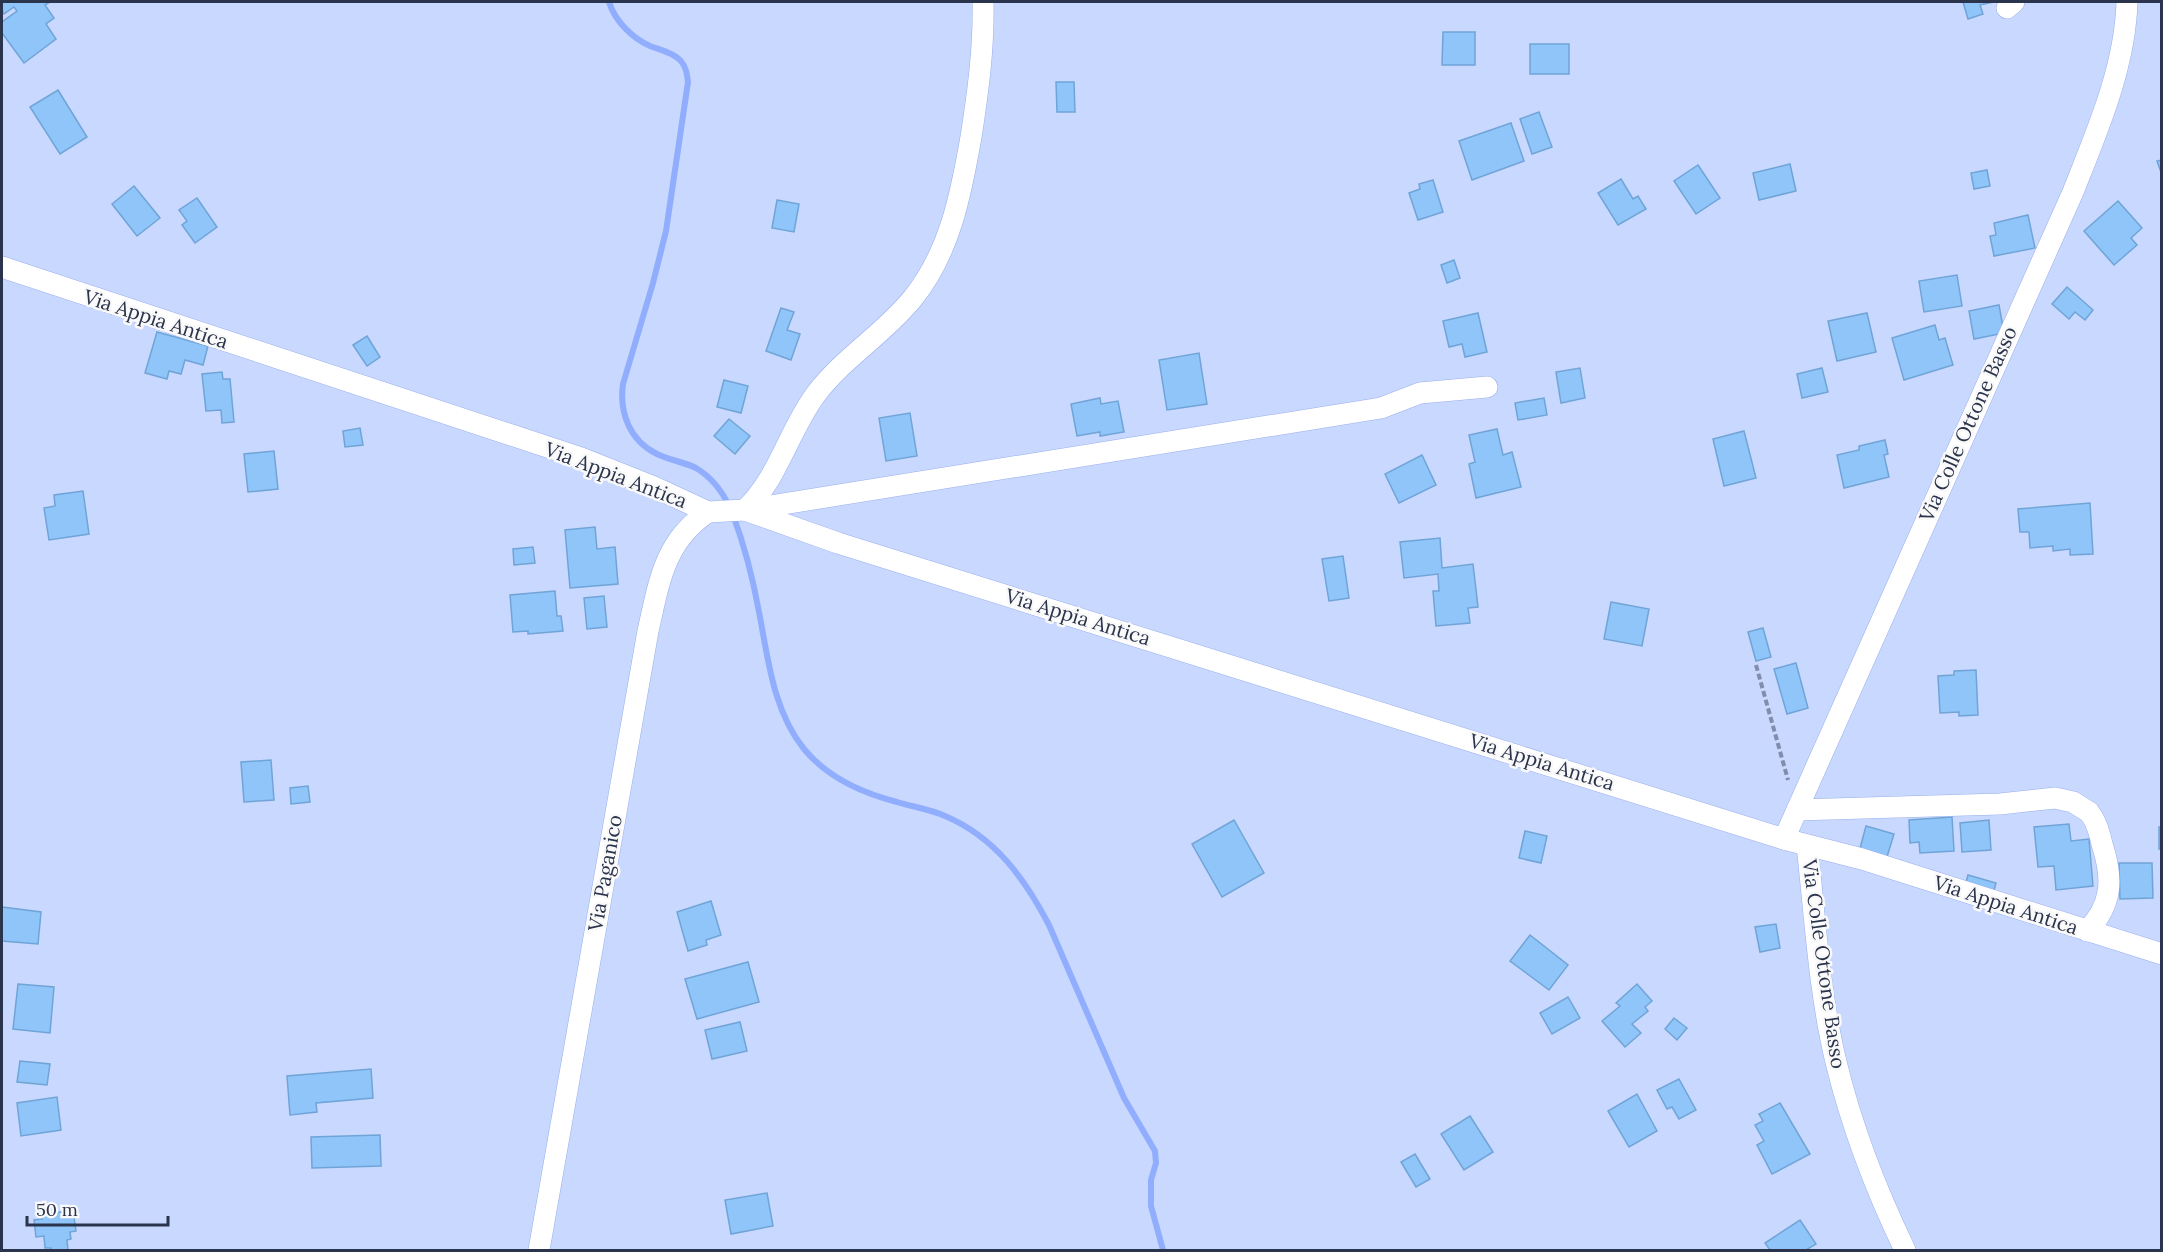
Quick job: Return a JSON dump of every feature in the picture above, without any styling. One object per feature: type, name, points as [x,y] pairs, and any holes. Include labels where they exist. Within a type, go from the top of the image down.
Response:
[{"type":"street","points":[[745,510],[763,488],[816,394],[836,371],[886,327],[913,299],[942,250],[959,200],[976,109],[982,59],[983,2]]},
{"type":"street","name":"Via Colle Ottone Basso","points":[[1784,839],[2073,192],[2101,120],[2114,78],[2124,37],[2127,2]]},
{"type":"street","name":"Via Appia Antica","points":[[2,267],[581,458],[654,487],[708,512],[745,510],[810,533],[1784,839],[1862,859],[2162,954]]},
{"type":"street","points":[[745,510],[1381,408],[1426,392],[1487,387]]},
{"type":"street","points":[[810,533],[812,499]]},
{"type":"street","name":"Via Paganico","points":[[539,1251],[648,631],[662,576],[672,549],[687,528],[708,512]]},
{"type":"street","points":[[1797,810],[2000,804],[2055,798],[2073,802],[2089,812],[2093,818],[2109,867],[2104,907],[2100,918],[2087,931]]},
{"type":"street","name":"Via Colle Ottone Basso","points":[[1807,845],[1823,991],[1836,1061],[1865,1157],[1905,1251]]},
{"type":"path","points":[[1756,665],[1797,810]]},
{"type":"building","points":[[2,2],[50,2],[45,5],[54,18],[46,24],[56,39],[24,63],[2,33],[2,22],[17,11],[14,7],[4,14]]},
{"type":"building","points":[[1963,2],[1993,2],[1980,5],[1983,14],[1968,19]]},
{"type":"building","points":[[1443,32],[1475,32],[1475,65],[1442,65]]},
{"type":"building","points":[[1530,44],[1569,44],[1569,74],[1530,74]]},
{"type":"building","points":[[1056,82],[1074,82],[1075,112],[1057,112]]},
{"type":"building","points":[[58,90],[87,137],[60,154],[30,107]]},
{"type":"building","points":[[1539,112],[1552,147],[1532,154],[1520,119]]},
{"type":"building","points":[[1511,123],[1524,161],[1472,180],[1459,141]]},
{"type":"building","points":[[2162,160],[2162,175],[2157,161]]},
{"type":"building","points":[[1790,164],[1796,191],[1759,200],[1753,173]]},
{"type":"building","points":[[1698,165],[1720,198],[1696,214],[1674,181]]},
{"type":"building","points":[[1987,170],[1990,186],[1974,189],[1971,173]]},
{"type":"building","points":[[1621,179],[1633,199],[1638,196],[1646,209],[1618,225],[1598,193]]},
{"type":"building","points":[[1433,180],[1443,212],[1418,220],[1409,193],[1420,189],[1419,184]]},
{"type":"building","points":[[134,186],[160,218],[137,236],[112,204]]},
{"type":"building","points":[[197,198],[217,227],[195,243],[182,225],[187,221],[179,210]]},
{"type":"building","points":[[777,200],[799,204],[794,232],[772,228]]},
{"type":"building","points":[[2118,201],[2142,228],[2131,238],[2137,245],[2114,265],[2084,231]]},
{"type":"building","points":[[2028,215],[2035,248],[1994,256],[1990,236],[1996,235],[1994,223]]},
{"type":"building","points":[[1454,260],[1460,278],[1447,283],[1441,265]]},
{"type":"building","points":[[1957,275],[1962,306],[1924,312],[1919,281]]},
{"type":"building","points":[[2067,287],[2093,310],[2085,320],[2075,312],[2069,319],[2052,304]]},
{"type":"building","points":[[1999,305],[2004,333],[1974,339],[1969,311]]},
{"type":"building","points":[[781,308],[794,312],[787,330],[800,334],[791,360],[766,351]]},
{"type":"building","points":[[1478,313],[1487,352],[1465,357],[1462,344],[1449,347],[1443,321]]},
{"type":"building","points":[[1867,313],[1876,352],[1837,361],[1828,321]]},
{"type":"building","points":[[1935,325],[1939,340],[1945,338],[1953,365],[1904,380],[1892,338]]},
{"type":"building","points":[[157,332],[208,346],[203,365],[185,360],[181,374],[169,371],[167,379],[145,373]]},
{"type":"building","points":[[367,336],[380,357],[367,366],[353,345]]},
{"type":"building","points":[[1199,353],[1207,404],[1167,410],[1159,360]]},
{"type":"building","points":[[1580,368],[1585,398],[1561,403],[1556,372]]},
{"type":"building","points":[[1822,368],[1828,392],[1802,398],[1797,374]]},
{"type":"building","points":[[222,372],[223,379],[230,379],[234,422],[222,423],[221,410],[206,411],[202,374]]},
{"type":"building","points":[[724,380],[748,386],[741,413],[717,407]]},
{"type":"building","points":[[1100,398],[1101,404],[1118,401],[1124,432],[1100,436],[1100,432],[1077,436],[1071,404]]},
{"type":"building","points":[[1544,398],[1547,415],[1518,420],[1515,403]]},
{"type":"building","points":[[910,413],[917,456],[886,461],[879,418]]},
{"type":"building","points":[[729,419],[750,436],[735,454],[714,436]]},
{"type":"building","points":[[360,428],[363,445],[345,447],[343,431]]},
{"type":"building","points":[[1497,429],[1503,455],[1512,452],[1521,487],[1476,498],[1469,464],[1475,462],[1469,435]]},
{"type":"building","points":[[1744,431],[1756,478],[1724,486],[1713,439]]},
{"type":"building","points":[[1885,440],[1888,454],[1884,455],[1889,477],[1844,488],[1837,455],[1859,450],[1859,446]]},
{"type":"building","points":[[274,451],[278,489],[248,492],[244,454]]},
{"type":"building","points":[[1422,455],[1436,485],[1399,503],[1385,474]]},
{"type":"building","points":[[83,491],[89,534],[49,540],[44,508],[55,506],[54,495]]},
{"type":"building","points":[[2090,503],[2093,554],[2070,555],[2070,549],[2053,551],[2053,546],[2030,548],[2029,532],[2020,532],[2018,509]]},
{"type":"building","points":[[595,527],[597,549],[615,547],[618,584],[570,588],[565,530]]},
{"type":"building","points":[[1440,538],[1442,568],[1473,564],[1478,607],[1468,608],[1470,623],[1436,626],[1433,591],[1439,591],[1438,574],[1404,578],[1400,542]]},
{"type":"building","points":[[533,547],[535,563],[514,565],[513,549]]},
{"type":"building","points":[[1343,556],[1349,598],[1329,601],[1322,559]]},
{"type":"building","points":[[555,591],[557,616],[561,616],[563,631],[528,634],[528,631],[513,632],[510,595]]},
{"type":"building","points":[[604,596],[607,627],[587,629],[584,598]]},
{"type":"building","points":[[1611,602],[1649,609],[1642,646],[1604,639]]},
{"type":"building","points":[[1763,628],[1771,657],[1756,661],[1748,632]]},
{"type":"building","points":[[1796,663],[1808,708],[1787,714],[1774,669]]},
{"type":"building","points":[[1976,670],[1978,715],[1959,716],[1959,712],[1940,713],[1938,676],[1954,675],[1954,671]]},
{"type":"building","points":[[271,760],[274,800],[244,802],[241,762]]},
{"type":"building","points":[[308,786],[310,802],[291,804],[290,788]]},
{"type":"building","points":[[1952,817],[1954,851],[1920,853],[1919,842],[1910,843],[1909,820]]},
{"type":"building","points":[[1234,820],[1264,873],[1222,897],[1192,844]]},
{"type":"building","points":[[1989,820],[1991,850],[1962,852],[1960,823]]},
{"type":"building","points":[[2069,824],[2071,841],[2089,839],[2093,886],[2056,890],[2054,866],[2038,867],[2034,827]]},
{"type":"building","points":[[1866,826],[1894,834],[1886,860],[1859,852]]},
{"type":"building","points":[[2159,827],[2162,827],[2162,849],[2159,849]]},
{"type":"building","points":[[1525,831],[1547,836],[1541,863],[1519,858]]},
{"type":"building","points":[[2119,863],[2152,863],[2153,898],[2120,899]]},
{"type":"building","points":[[1968,875],[1996,883],[1993,894],[1965,886]]},
{"type":"building","points":[[711,901],[721,935],[706,940],[707,945],[688,951],[677,912]]},
{"type":"building","points":[[2,907],[41,912],[38,944],[2,941]]},
{"type":"building","points":[[1776,924],[1780,948],[1760,952],[1755,927]]},
{"type":"building","points":[[1530,935],[1568,965],[1549,990],[1510,961]]},
{"type":"building","points":[[748,962],[759,1002],[697,1019],[685,979]]},
{"type":"building","points":[[18,984],[54,987],[50,1033],[13,1029]]},
{"type":"building","points":[[1637,984],[1652,1001],[1645,1007],[1648,1011],[1632,1024],[1641,1033],[1625,1047],[1602,1021],[1620,1006],[1616,1003]]},
{"type":"building","points":[[1568,997],[1580,1018],[1552,1034],[1540,1013]]},
{"type":"building","points":[[1674,1018],[1687,1028],[1677,1040],[1665,1029]]},
{"type":"building","points":[[740,1022],[747,1051],[712,1059],[705,1030]]},
{"type":"building","points":[[20,1061],[50,1064],[47,1085],[17,1082]]},
{"type":"building","points":[[371,1069],[373,1098],[316,1103],[317,1112],[290,1115],[287,1076]]},
{"type":"building","points":[[1679,1079],[1696,1110],[1679,1119],[1672,1107],[1667,1109],[1657,1090]]},
{"type":"building","points":[[1637,1094],[1657,1131],[1629,1147],[1608,1111]]},
{"type":"building","points":[[57,1097],[61,1130],[21,1136],[17,1103]]},
{"type":"building","points":[[1780,1103],[1810,1154],[1772,1174],[1757,1145],[1764,1141],[1755,1125],[1763,1121],[1759,1114]]},
{"type":"building","points":[[1470,1116],[1493,1152],[1464,1170],[1441,1134]]},
{"type":"building","points":[[380,1135],[381,1166],[312,1168],[311,1137]]},
{"type":"building","points":[[1415,1154],[1430,1179],[1416,1187],[1401,1162]]},
{"type":"building","points":[[767,1193],[773,1226],[731,1234],[725,1200]]},
{"type":"building","points":[[73,1211],[76,1231],[70,1232],[71,1239],[67,1240],[68,1250],[45,1248],[44,1236],[36,1237],[34,1220],[42,1219],[41,1214]]},
{"type":"building","points":[[1800,1220],[1816,1244],[1806,1250],[1770,1250],[1765,1243]]},
{"type":"waterway","points":[[609,2],[615,16],[631,34],[643,43],[670,53],[680,60],[685,67],[688,82],[666,231],[623,384],[625,415],[628,425],[640,442],[657,454],[696,468],[716,485],[729,506]]},
{"type":"waterway","points":[[733,515],[757,600],[773,684],[785,718],[804,749],[823,768],[858,789],[939,814],[979,835],[1007,861],[1040,908],[1124,1098],[1155,1151],[1156,1163],[1151,1180],[1151,1206],[1163,1250]]}]
